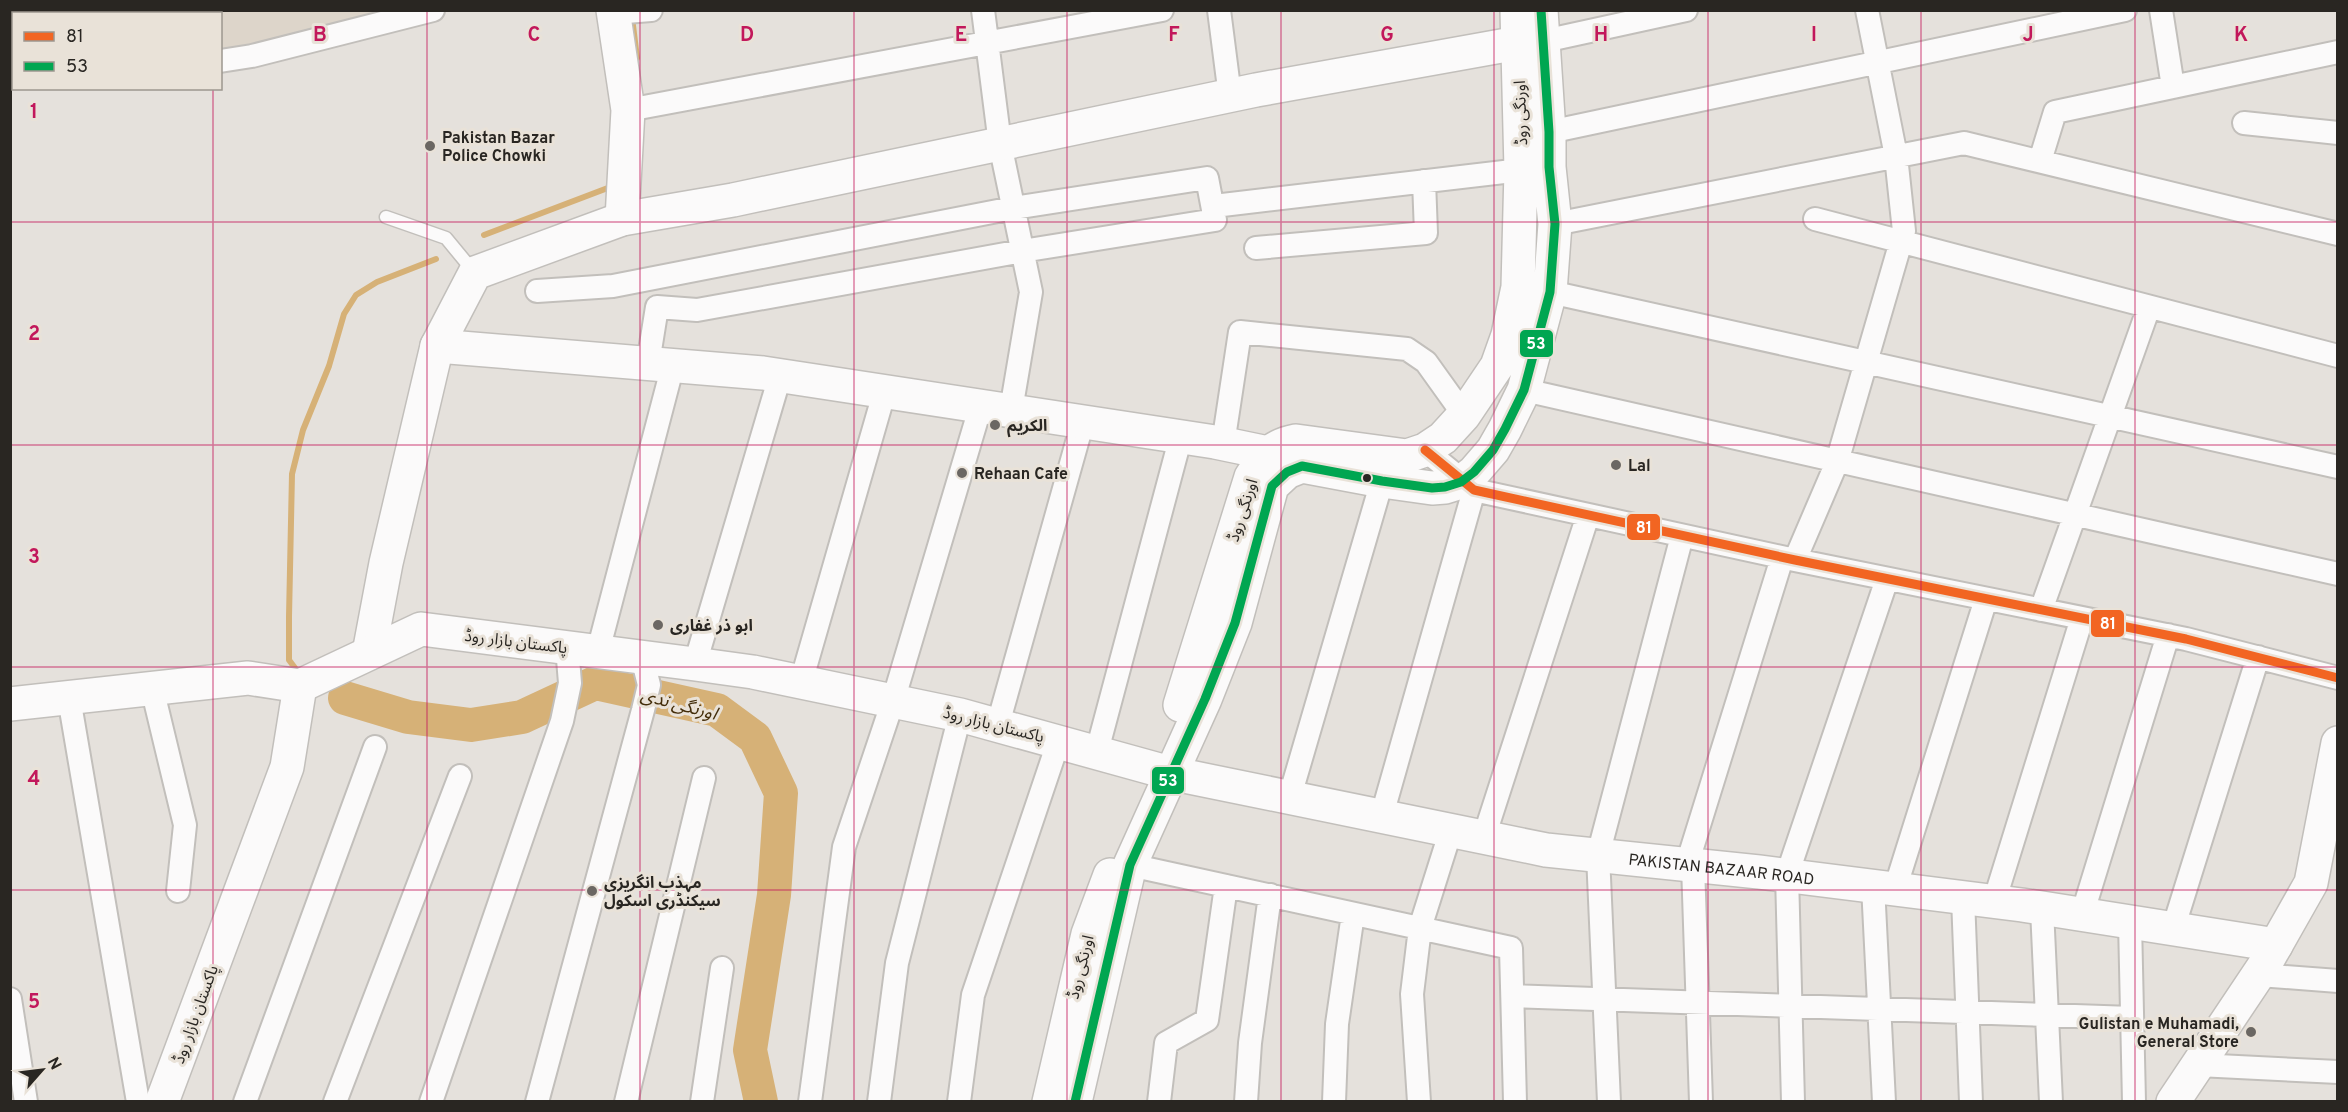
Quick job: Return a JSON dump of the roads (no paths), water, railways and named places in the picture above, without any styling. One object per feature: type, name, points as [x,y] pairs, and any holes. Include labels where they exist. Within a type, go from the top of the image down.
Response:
[{"type":"street","points":[[222,61],[252,56],[433,10]]},
{"type":"street","points":[[810,1101],[844,847],[996,407],[1030,292],[1000,144],[983,10]]},
{"type":"street","points":[[640,109],[1162,10]]},
{"type":"street","points":[[1219,10],[1230,96]]},
{"type":"street","name":"اورنگی روڈ","points":[[1468,486],[1493,450],[1524,390],[1550,292],[1555,224],[1549,167],[1550,132],[1534,31],[1517,10]]},
{"type":"street","points":[[369,653],[388,552],[437,346],[475,273],[622,219],[733,200],[1534,31],[1686,10]]},
{"type":"street","points":[[1701,1101],[1690,865],[1788,559],[1838,462],[1904,231],[1896,156],[1867,10]]},
{"type":"street","points":[[1550,132],[2125,10]]},
{"type":"street","points":[[2161,10],[2173,87]]},
{"type":"street","points":[[622,219],[640,109],[629,12]]},
{"type":"street","name":"اورنگی روڈ","points":[[1049,1101],[1088,934],[1160,770],[1205,699],[1234,623],[1266,501],[1281,461],[1280,444],[1296,441],[1407,456],[1425,450],[1443,438],[1464,415],[1497,366],[1508,335],[1518,287],[1521,170],[1534,31]]},
{"type":"street","points":[[2040,161],[2055,112],[2337,52]]},
{"type":"street","points":[[2244,123],[2337,133]]},
{"type":"street","points":[[1555,224],[1964,143],[2337,234]]},
{"type":"street","points":[[1214,206],[1521,170]]},
{"type":"street","points":[[431,1101],[562,721],[570,683],[582,649],[660,364],[657,307],[697,310],[1022,251],[1215,220],[1214,206],[1207,178],[1013,208],[613,286],[537,291]]},
{"type":"street","points":[[1256,248],[1426,233],[1424,181]]},
{"type":"street","points":[[1815,219],[2337,356]]},
{"type":"street","points":[[1550,292],[2337,467]]},
{"type":"street","points":[[2041,610],[2149,307]]},
{"type":"street","points":[[1223,444],[1240,332],[1407,349],[1426,362],[1464,415]]},
{"type":"street","points":[[437,346],[660,364],[780,376],[885,390],[1181,436],[1223,444],[1302,466],[1382,481],[1432,488],[1468,486],[1788,559],[2168,635],[2337,678]]},
{"type":"street","points":[[695,664],[780,376]]},
{"type":"street","points":[[801,682],[885,390]]},
{"type":"street","points":[[1524,390],[2337,574]]},
{"type":"street","points":[[998,724],[1083,421]]},
{"type":"street","points":[[1097,751],[1181,436]]},
{"type":"street","points":[[1425,450],[1468,486]]},
{"type":"street","points":[[1290,796],[1382,481]]},
{"type":"street","points":[[1382,815],[1468,486]]},
{"type":"street","points":[[1485,837],[1588,515]]},
{"type":"street","points":[[1609,1101],[1598,855],[1682,536]]},
{"type":"street","points":[[1793,1101],[1787,875],[1887,579]]},
{"type":"street","points":[[1884,1101],[1879,1009],[1884,888],[1986,599]]},
{"type":"street","points":[[1971,1101],[1967,1012],[1978,900],[2082,618]]},
{"type":"street","name":"پاکستان بازار روڈ","points":[[162,1101],[287,768],[300,686],[421,628],[582,649],[645,671],[695,664],[801,682],[998,724],[1160,770]]},
{"type":"street","points":[[2082,915],[2168,635]]},
{"type":"street","points":[[2173,929],[2258,657]]},
{"type":"street","points":[[537,1101],[643,710],[645,671]]},
{"type":"street","points":[[10,704],[248,678],[300,686]]},
{"type":"street","points":[[152,688],[185,825],[178,891]]},
{"type":"street","points":[[69,698],[138,1101]]},
{"type":"street","points":[[879,1101],[897,963],[960,715]]},
{"type":"street","points":[[959,1101],[974,994],[1059,740]]},
{"type":"street","points":[[2174,1101],[2259,975],[2276,945],[2324,884],[2337,743]]},
{"type":"street","points":[[245,1101],[375,747]]},
{"type":"street","name":"اورنگی روڈ","points":[[1076,1101],[1130,865],[1160,770]]},
{"type":"street","name":"PAKISTAN BAZAAR ROAD","points":[[1160,770],[1546,850],[1787,875],[2042,909],[2276,945]]},
{"type":"street","points":[[335,1101],[460,776]]},
{"type":"street","points":[[626,1101],[704,778]]},
{"type":"street","points":[[1419,1101],[1412,994],[1420,928],[1451,830]]},
{"type":"street","points":[[1130,865],[1511,948],[1515,1101]]},
{"type":"street","points":[[1159,1101],[1166,1043],[1207,1020],[1226,886]]},
{"type":"street","points":[[1246,1101],[1250,1042],[1270,895]]},
{"type":"street","points":[[2042,909],[2051,1101]]},
{"type":"street","points":[[1334,1101],[1336,1024],[1353,914]]},
{"type":"street","points":[[2130,922],[2134,1101]]},
{"type":"street","points":[[702,1101],[722,968]]},
{"type":"street","points":[[2259,975],[2337,981]]},
{"type":"street","points":[[1512,996],[2132,1018]]},
{"type":"street","points":[[10,999],[26,1101]]},
{"type":"street","points":[[2198,1065],[2337,1072]]},
{"type":"lane","points":[[386,216],[446,238],[475,273]]},
{"type":"waterway","points":[[632,17],[637,58]]},
{"type":"waterway","points":[[484,235],[613,186]]},
{"type":"waterway","points":[[298,672],[289,660],[289,617],[292,474],[303,430],[329,366],[344,314],[356,295],[377,282],[436,259]]},
{"type":"waterway","name":"اورنگی ندی","points":[[345,698],[408,717],[471,725],[522,717],[595,683],[717,710],[755,738],[781,793],[774,895],[750,1050],[761,1102]]},
{"type":"place","name":"Pakistan Bazar Police Chowki","points":[[430,146]]},
{"type":"place","name":"الکریم","points":[[995,425]]},
{"type":"place","name":"Lal","points":[[1616,465]]},
{"type":"place","name":"Rehaan Cafe","points":[[962,473]]},
{"type":"place","name":"ابو ذر غفاری","points":[[658,625]]},
{"type":"place","name":"مہذب انگریزی سیکنڈری اسکول","points":[[592,891]]},
{"type":"place","name":"Gulistan e Muhamadi, General Store","points":[[2251,1032]]}]
